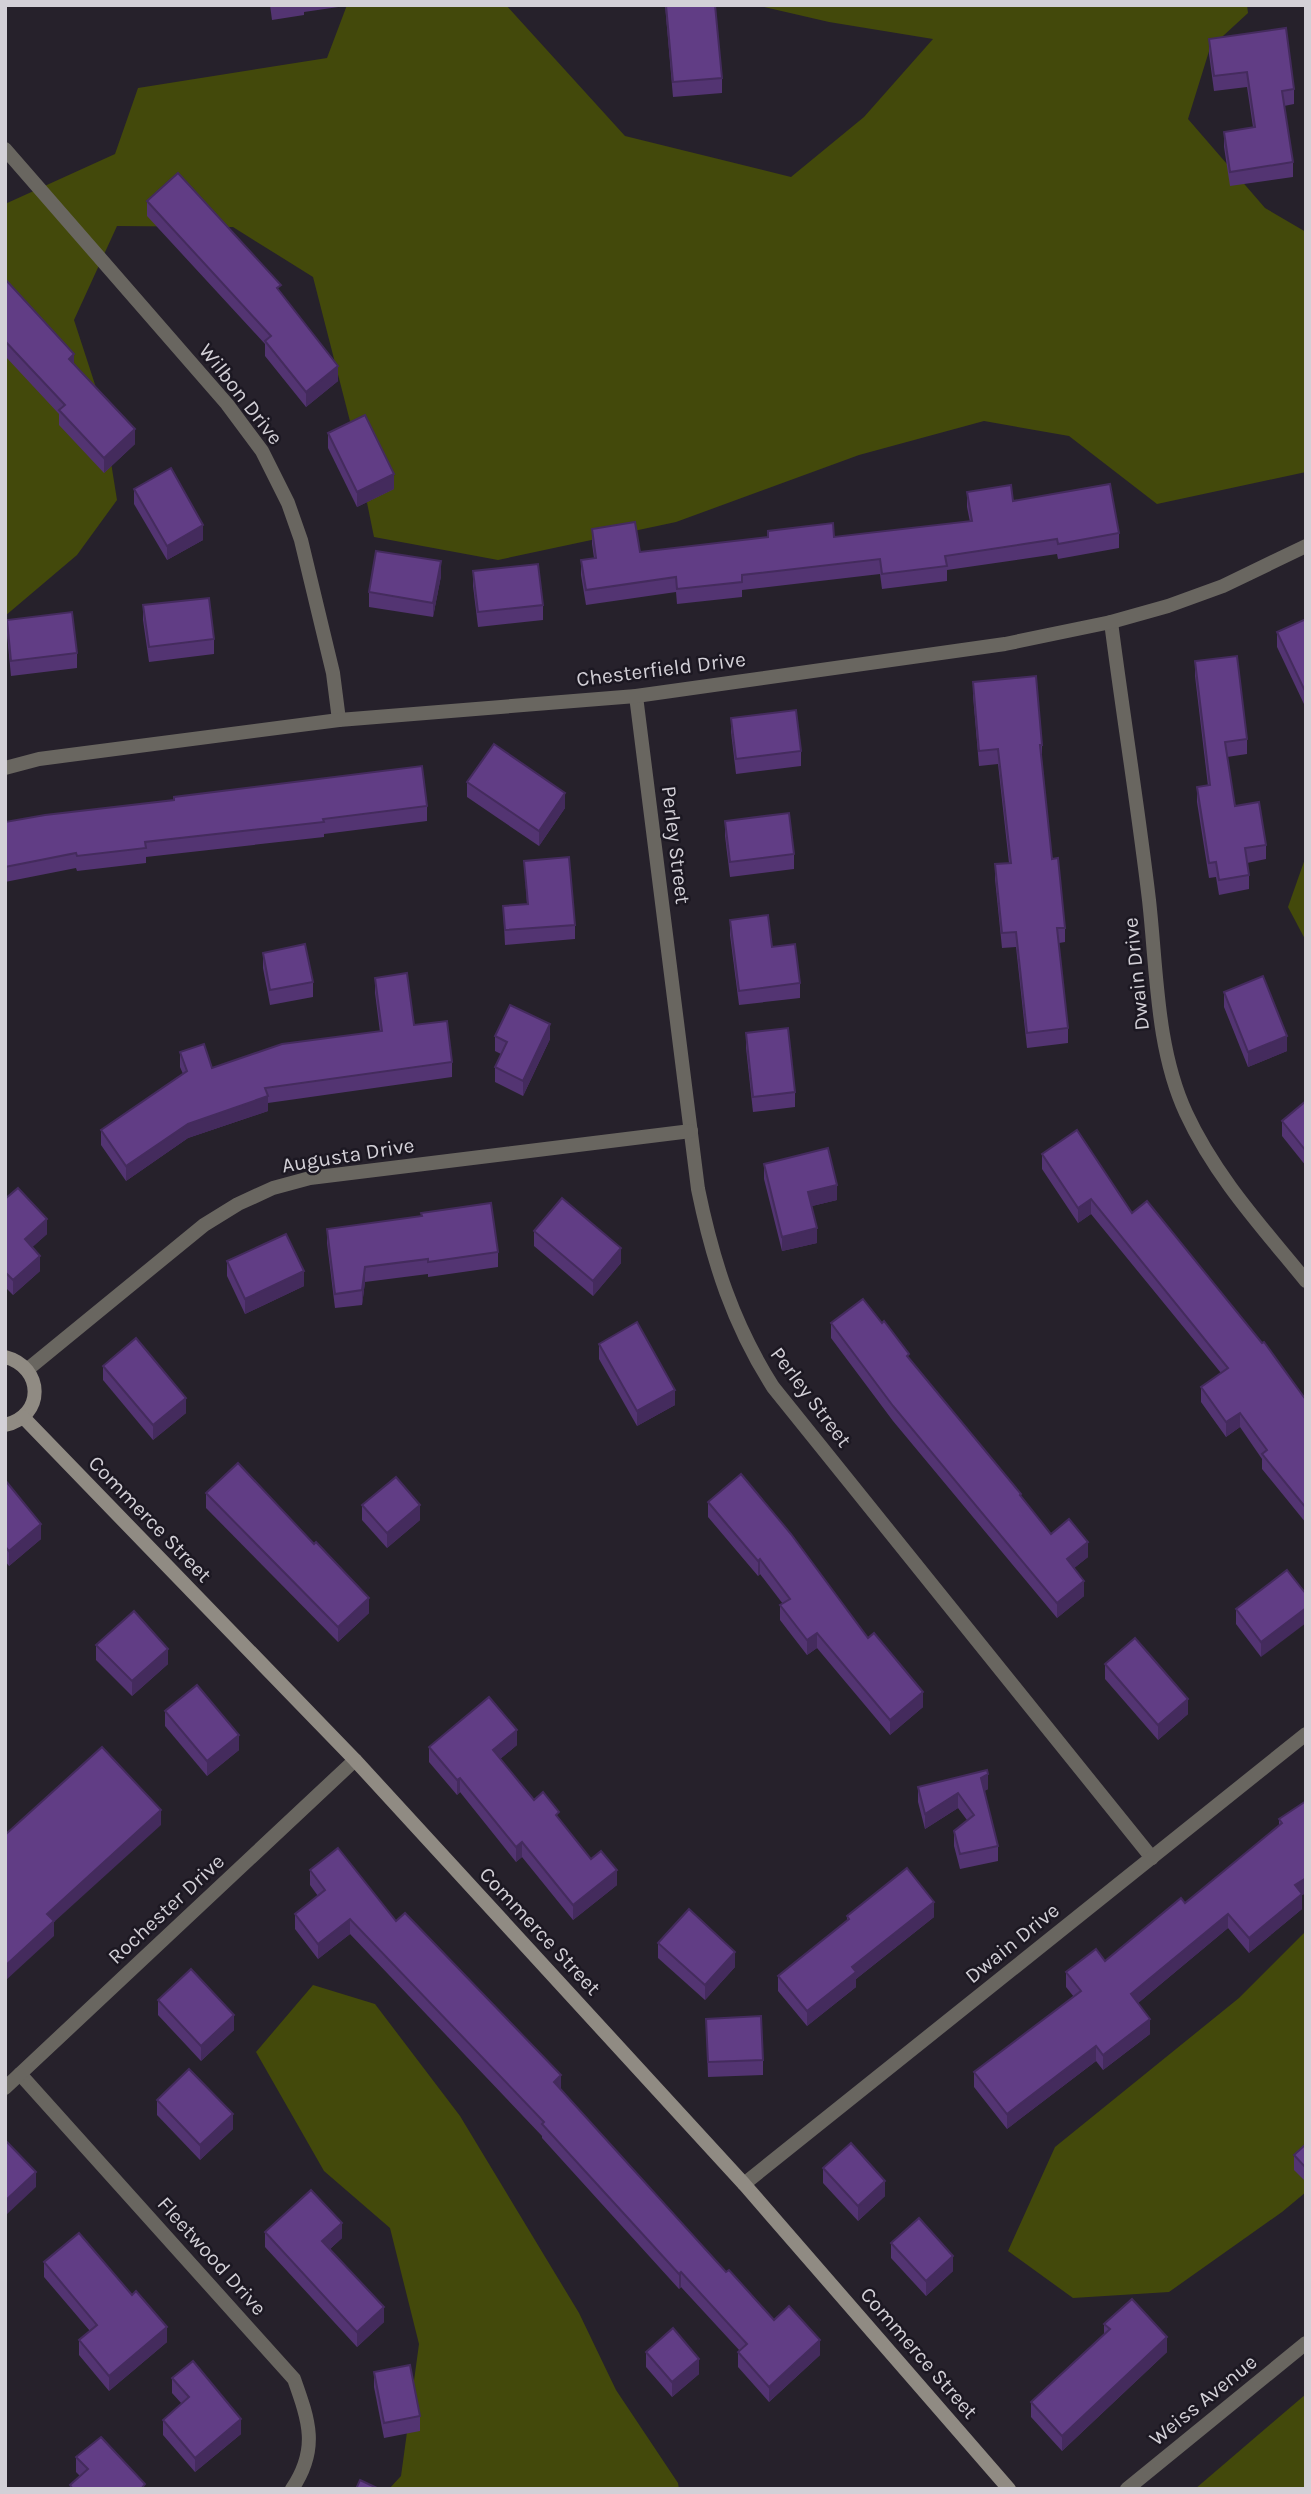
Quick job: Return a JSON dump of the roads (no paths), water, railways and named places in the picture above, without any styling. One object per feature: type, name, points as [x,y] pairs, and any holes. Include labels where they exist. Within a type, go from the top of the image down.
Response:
[{"type":"street","name":"Wilbon Drive","points":[[5,149],[228,404],[262,451],[288,503],[301,540],[333,673],[339,720]]},
{"type":"street","name":"Chesterfield Drive","points":[[5,768],[39,759],[339,720],[636,696],[1005,644],[1111,622],[1168,606],[1223,586],[1306,546]]},
{"type":"street","name":"Dwain Drive","points":[[1111,622],[1149,898],[1164,1037],[1172,1075],[1202,1146],[1223,1179],[1306,1280]]},
{"type":"street","name":"Perley Street","points":[[636,696],[698,1189],[710,1246],[728,1301],[759,1365],[773,1387],[1152,1858]]},
{"type":"street","name":"Augusta Drive","points":[[28,1369],[204,1225],[238,1204],[273,1188],[310,1178],[691,1131]]},
{"type":"street","points":[[5,1357],[28,1369],[35,1385],[35,1397],[30,1409],[23,1418],[5,1425]]},
{"type":"street","name":"Commerce Street","points":[[23,1418],[355,1760],[744,2184],[1009,2489]]},
{"type":"street","name":"Dwain Drive","points":[[744,2184],[1306,1734]]},
{"type":"street","name":"Rochester Drive","points":[[5,2088],[355,1760]]},
{"type":"street","name":"Fleetwood Drive","points":[[20,2074],[294,2379],[307,2415],[310,2434],[309,2453],[303,2472],[292,2489]]},
{"type":"street","name":"Weiss Avenue","points":[[1127,2489],[1306,2343]]}]
